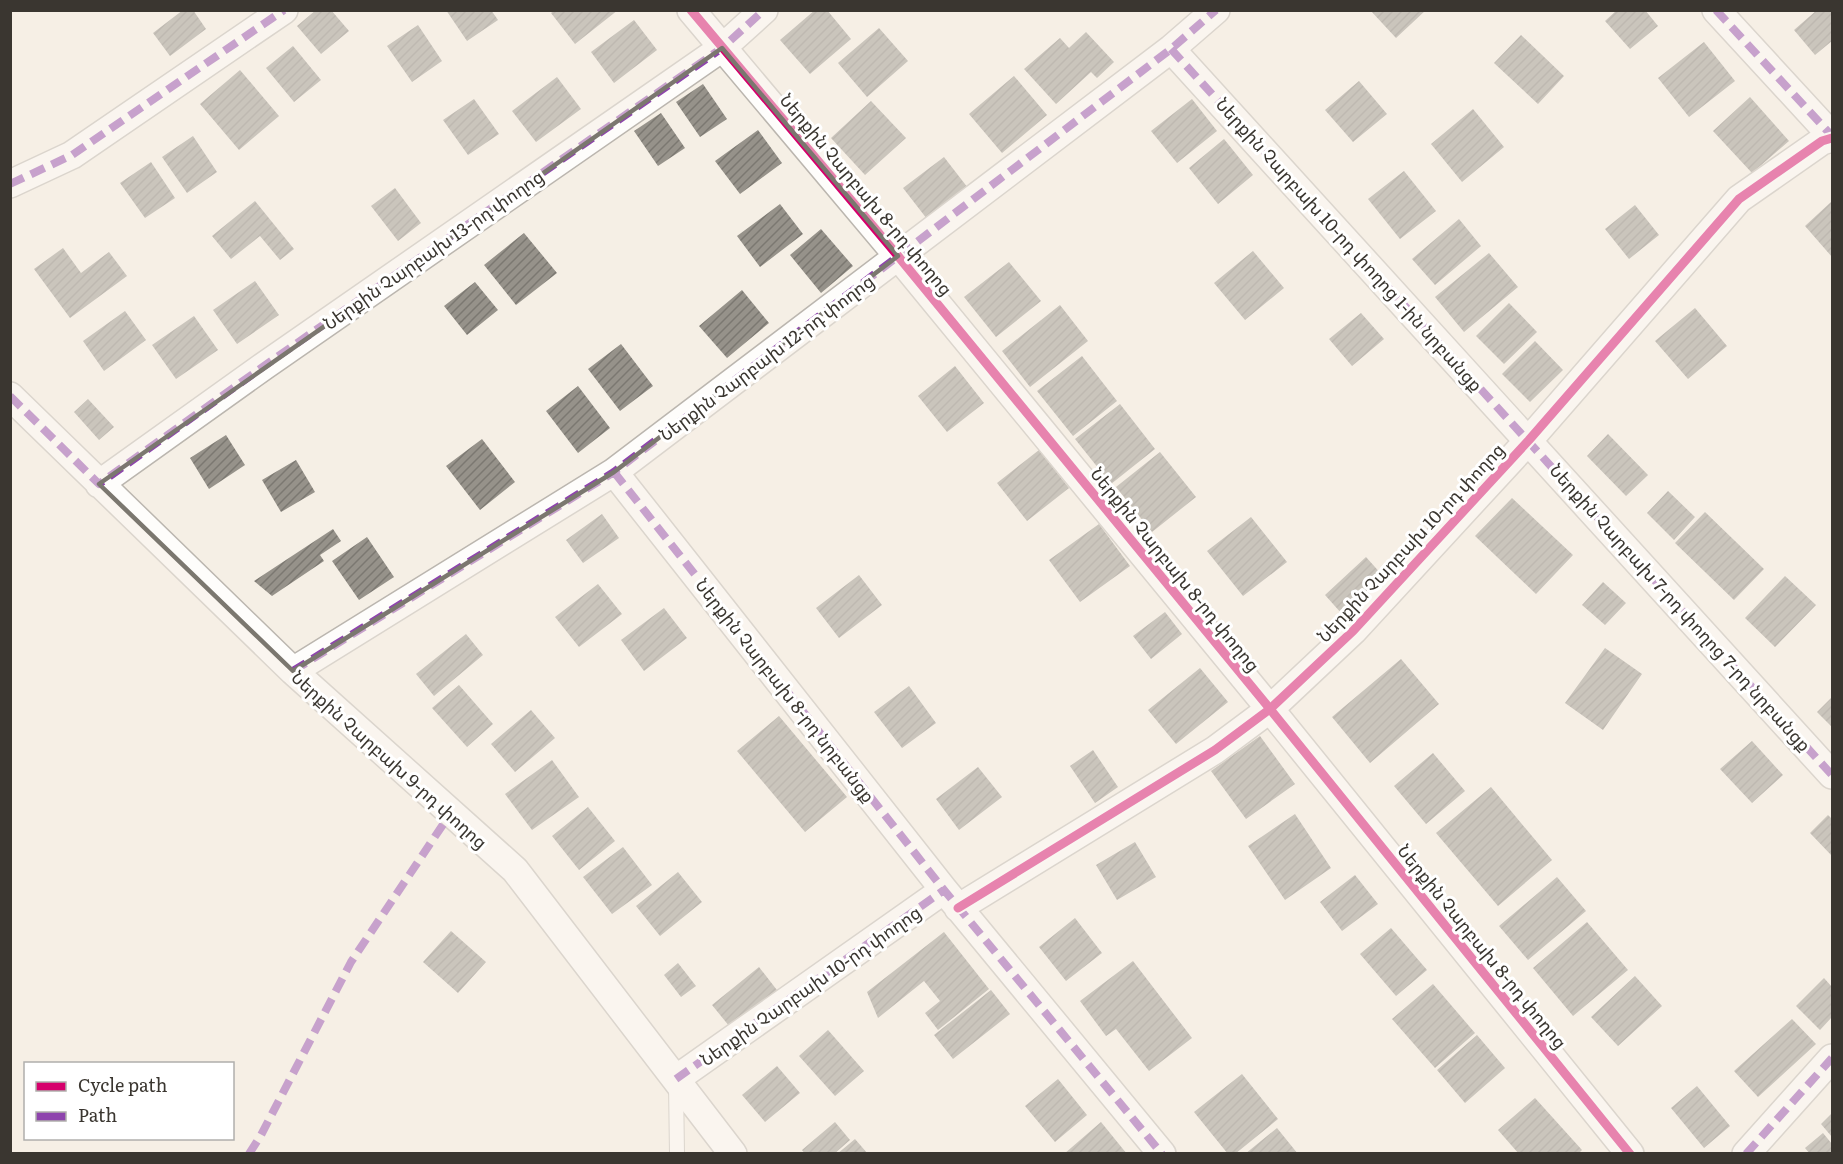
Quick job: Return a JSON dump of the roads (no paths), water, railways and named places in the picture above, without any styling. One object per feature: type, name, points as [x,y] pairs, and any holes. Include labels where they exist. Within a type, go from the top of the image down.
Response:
[{"type":"street","points":[[10,184],[72,155],[284,10]]},
{"type":"street","name":"Ներքին Չարբախ 8-րդ փողոց","points":[[691,10],[898,256],[1270,709],[1630,1154]]},
{"type":"street","name":"Ներքին Չարբախ 13-րդ փողոց","points":[[99,484],[274,359],[722,48],[764,10]]},
{"type":"street","name":"Ներքին Չարբախ 12-րդ փողոց","points":[[292,671],[614,472],[1171,48],[1216,10]]},
{"type":"street","points":[[1716,10],[1833,137]]},
{"type":"street","name":"Ներքին Չարբախ 10-րդ փողոց 1-ին նրբանցք","points":[[1171,48],[1529,440]]},
{"type":"street","name":"Ներքին Չարբախ 10-րդ փողոց","points":[[676,1079],[951,899],[1215,750],[1270,709],[1353,631],[1529,440],[1739,199],[1822,141],[1833,137]]},
{"type":"street","name":"Ներքին Չարբախ 9-րդ փողոց","points":[[10,396],[292,671],[515,870],[733,1154]]},
{"type":"street","name":"Ներքին Չարբախ 7-րդ փողոց 7-րդ նրբանցք","points":[[1529,440],[1833,775]]},
{"type":"street","name":"Ներքին Չարբախ 8-րդ նրբանցք","points":[[614,472],[951,899],[1162,1154]]},
{"type":"street","points":[[1746,1154],[1833,1058]]},
{"type":"lane","points":[[676,1079],[677,1154]]}]
